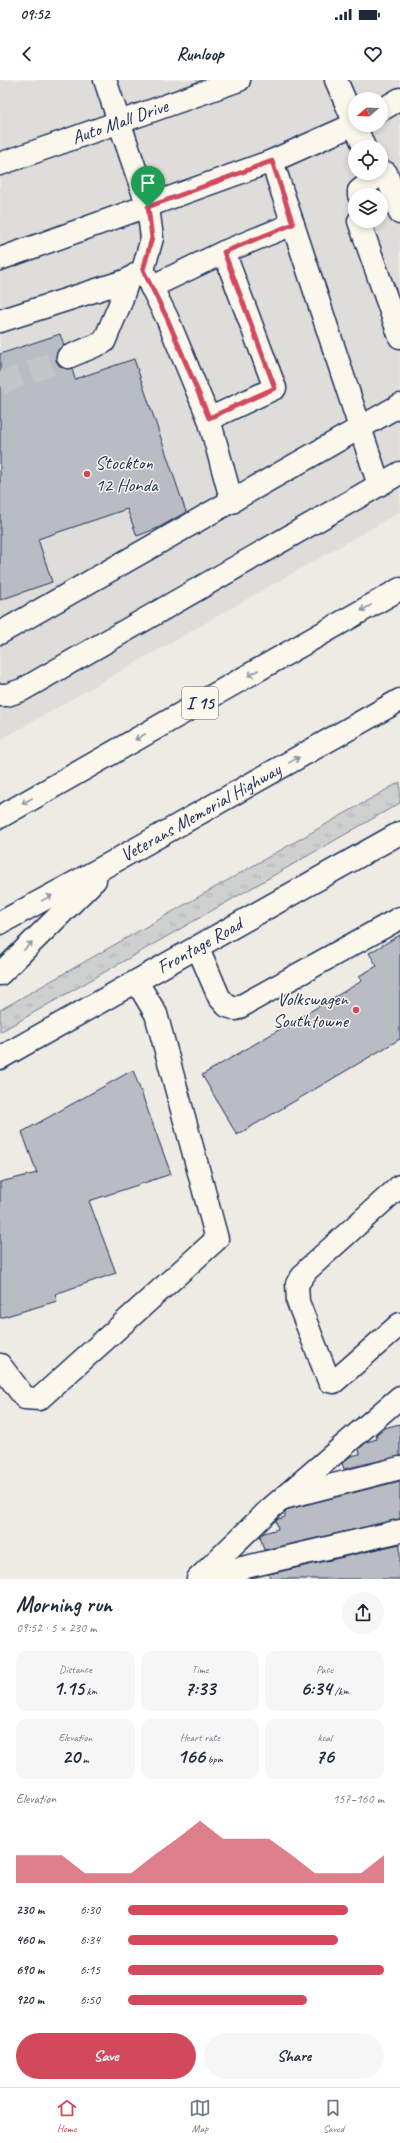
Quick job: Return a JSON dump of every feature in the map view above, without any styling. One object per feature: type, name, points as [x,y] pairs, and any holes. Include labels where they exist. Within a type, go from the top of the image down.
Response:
[{"type":"main road","points":[[68,357],[104,342],[120,304],[141,279],[152,238],[148,207],[105,80]]},
{"type":"main road","name":"Auto Mall Drive","points":[[0,164],[239,80]]},
{"type":"main road","points":[[0,259],[148,207],[272,161],[355,124],[336,80]]},
{"type":"main road","points":[[388,106],[400,99]]},
{"type":"main road","points":[[272,161],[379,485]]},
{"type":"main road","points":[[363,188],[373,180]]},
{"type":"main road","points":[[387,180],[400,213]]},
{"type":"main road","points":[[0,321],[141,279],[224,252],[293,224]]},
{"type":"main road","points":[[361,228],[400,337]]},
{"type":"main road","points":[[209,418],[275,388],[224,252]]},
{"type":"main road","points":[[141,279],[167,318],[209,418],[232,502]]},
{"type":"main road","points":[[0,634],[400,405]]},
{"type":"main road","points":[[0,695],[7,696],[22,690],[400,473]]},
{"type":"main road","name":"I 15","points":[[0,817],[400,589]]},
{"type":"main road","name":"Veterans Memorial Highway","points":[[0,923],[113,862],[400,700]]},
{"type":"main road","name":"Frontage Road","points":[[0,1058],[400,833]]},
{"type":"main road","points":[[0,974],[113,862]]},
{"type":"main road","points":[[198,948],[220,997],[227,1006],[236,1009],[400,918]]},
{"type":"main road","points":[[0,1364],[25,1398],[39,1399],[216,1239],[156,1014],[137,982]]},
{"type":"main road","points":[[400,1186],[307,1270],[297,1284],[298,1302],[329,1380],[334,1382],[400,1324]]},
{"type":"main road","points":[[199,1579],[282,1499],[400,1397]]},
{"type":"main road","points":[[282,1499],[400,1468]]},
{"type":"main road","points":[[199,1579],[400,1531]]},
{"type":"shaded area","points":[[0,80],[400,80],[400,512],[0,740]]},
{"type":"green space","points":[[400,782],[400,803],[0,1032],[0,1010]]},
{"type":"building","name":"Stockton 12 Honda","points":[[60,334],[64,345],[58,350],[56,361],[61,367],[72,369],[75,379],[134,359],[186,512],[158,528],[137,536],[127,509],[38,539],[52,582],[0,600],[0,354]]},
{"type":"building","name":"Volkswagen Southtowne","points":[[400,935],[400,1039],[237,1135],[202,1075],[362,981],[359,976],[377,966],[369,953]]},
{"type":"building","points":[[133,1070],[171,1174],[89,1201],[116,1273],[55,1294],[57,1301],[0,1318],[0,1182],[37,1173],[22,1132]]},
{"type":"building","points":[[400,1424],[400,1456],[344,1469],[342,1463],[351,1456],[360,1454],[359,1449],[367,1442],[377,1439],[376,1435],[384,1428]]},
{"type":"building","points":[[400,1481],[400,1519],[264,1550],[260,1536],[264,1533],[278,1529],[276,1520],[285,1517],[285,1513],[289,1509]]},
{"type":"building","points":[[400,1544],[400,1579],[270,1579],[269,1574]]},
{"type":"tunnel","points":[[0,384],[68,357]]},
{"type":"place","name":"Stockton 12 Honda","points":[[87,474]]},
{"type":"place","name":"Volkswagen Southtowne","points":[[356,1010]]},
{"type":"route","points":[[272,161],[293,224],[224,252],[275,388],[209,418],[167,318],[143,270],[152,238],[148,207],[272,161]]}]
